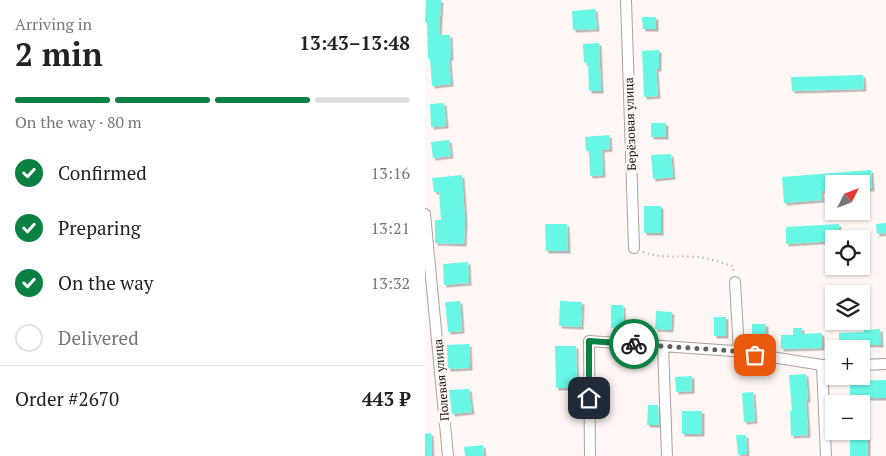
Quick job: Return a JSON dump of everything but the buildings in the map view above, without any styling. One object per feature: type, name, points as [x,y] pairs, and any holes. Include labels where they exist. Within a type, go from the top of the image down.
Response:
[{"type":"street","name":"Берёзовая улица","points":[[626,0],[634,248]]},
{"type":"street","name":"Полевая улица","points":[[425,214],[448,456]]},
{"type":"street","points":[[735,282],[739,352]]},
{"type":"street","points":[[590,456],[589,341],[739,352],[822,365],[826,456]]},
{"type":"street","points":[[663,346],[667,456]]},
{"type":"street","points":[[870,365],[886,364]]},
{"type":"path","points":[[634,248],[650,254],[671,257],[698,257],[733,266],[735,282]]},
{"type":"way so far","points":[[634,344],[734,351],[755,355]]},
{"type":"route","points":[[589,398],[589,341],[634,344]]}]
